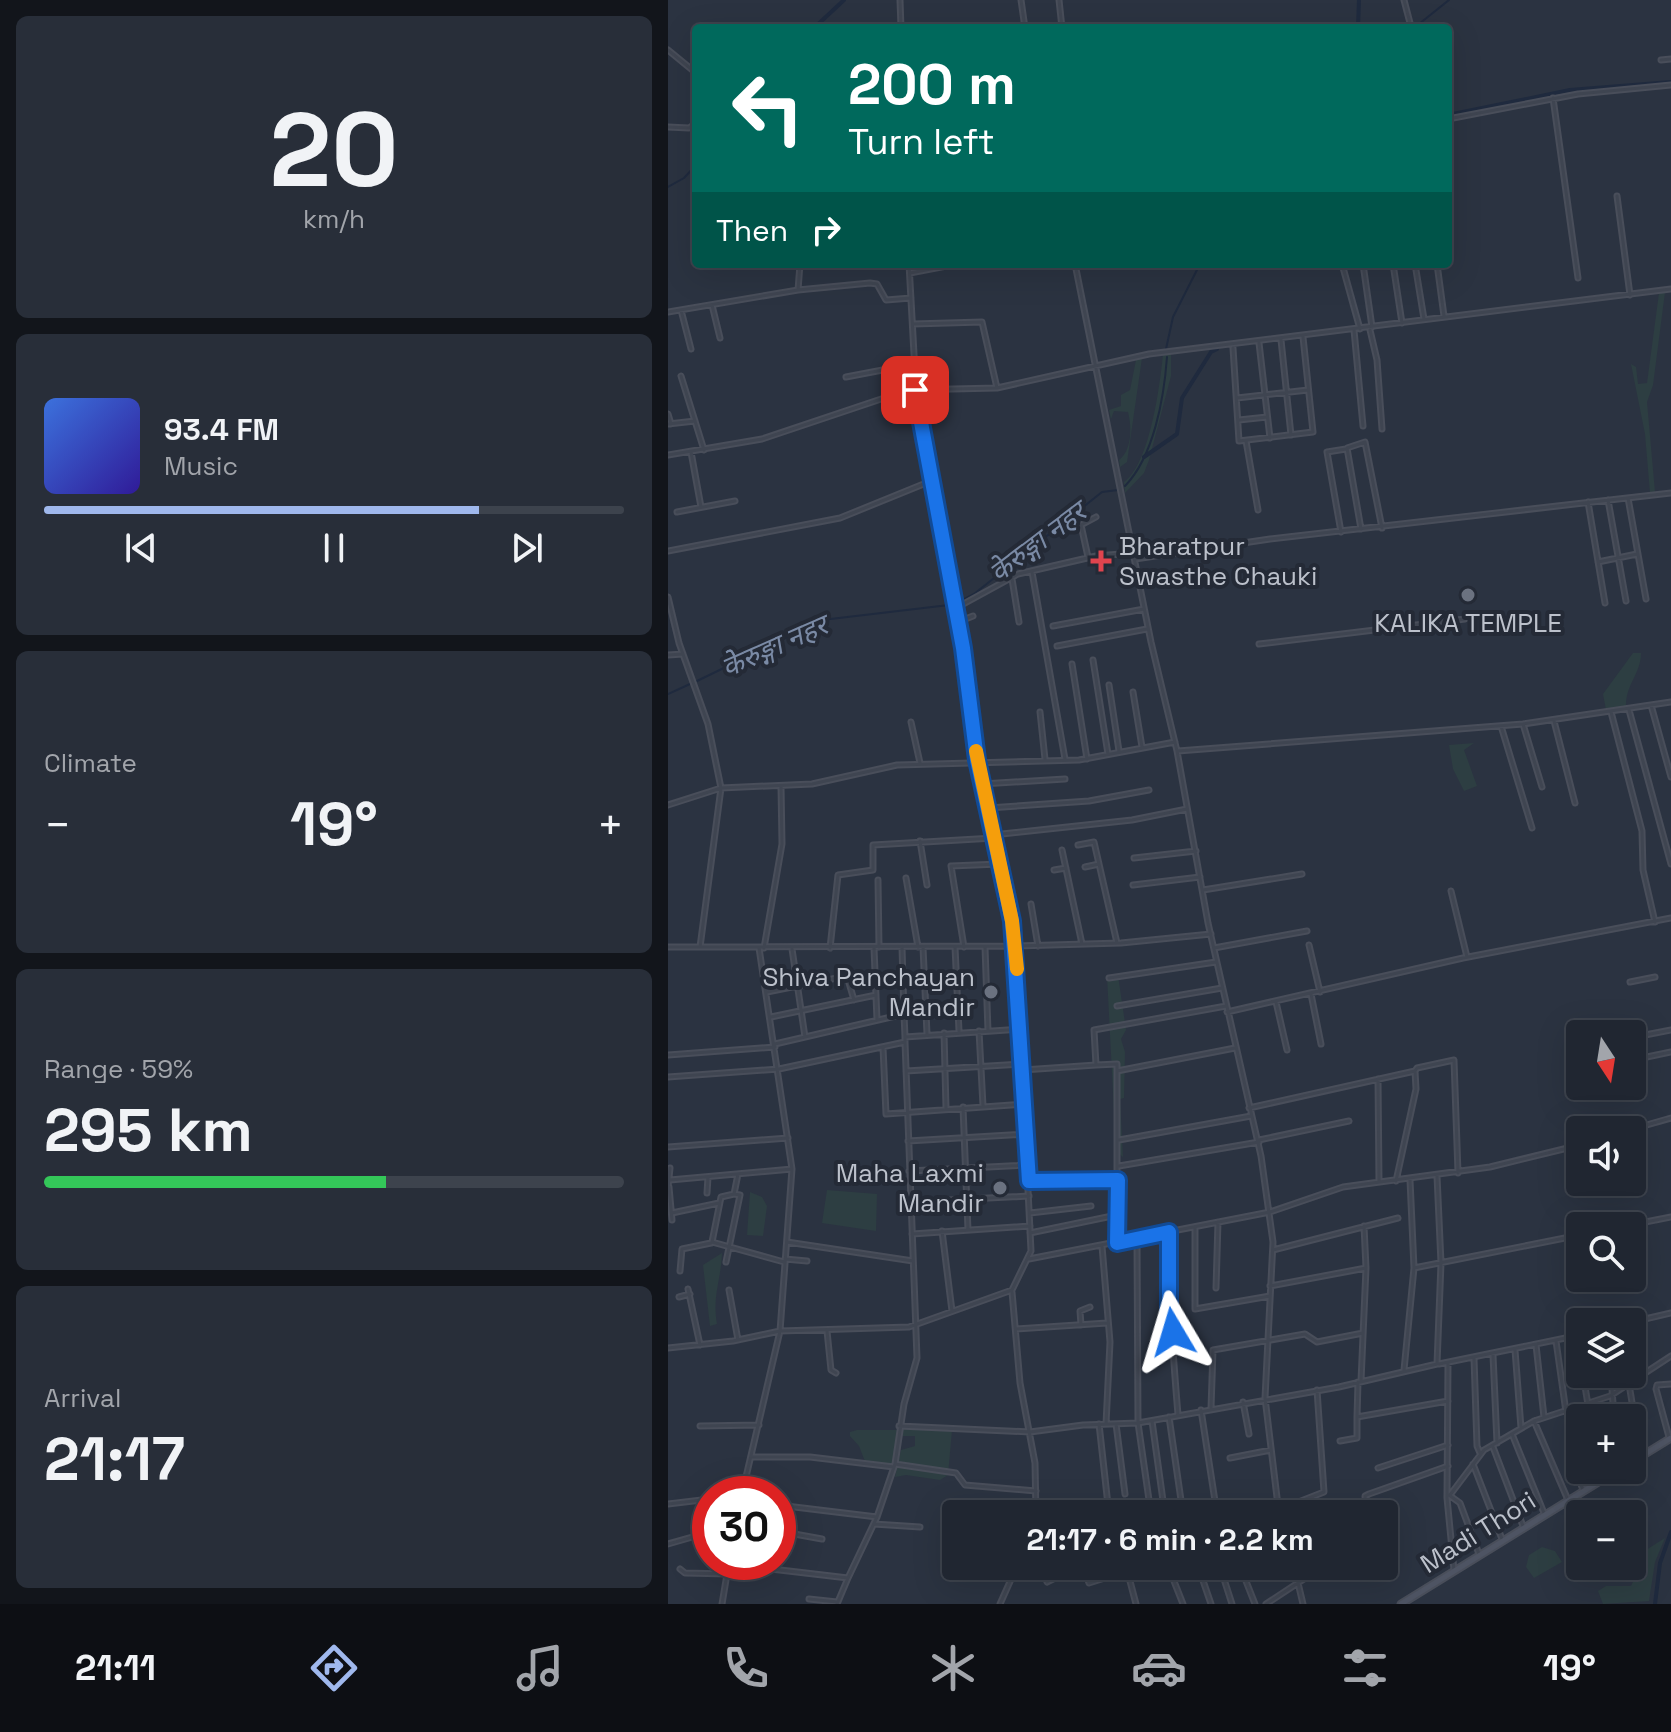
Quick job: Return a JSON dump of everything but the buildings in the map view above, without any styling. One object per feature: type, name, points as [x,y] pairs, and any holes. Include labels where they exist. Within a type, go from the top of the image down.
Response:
[{"type":"main road","points":[[1646,1453],[1670,1439]]},
{"type":"main road","name":"Madi Thori","points":[[1568,1500],[1594,1484]]},
{"type":"main road","name":"Madi Thori","points":[[1401,1604],[1566,1501]]},
{"type":"street","points":[[900,0],[901,24]]},
{"type":"street","points":[[1021,0],[1024,24]]},
{"type":"street","points":[[1059,0],[1062,24]]},
{"type":"street","points":[[1404,0],[1410,23]]},
{"type":"street","points":[[668,50],[692,70]]},
{"type":"street","points":[[1661,60],[1671,59]]},
{"type":"street","points":[[1452,118],[1553,98],[1671,85]]},
{"type":"street","points":[[1553,98],[1578,278]]},
{"type":"street","points":[[668,127],[692,126]]},
{"type":"street","points":[[1617,196],[1630,295]]},
{"type":"street","points":[[798,290],[800,268]]},
{"type":"street","points":[[909,268],[915,390],[956,608],[977,760],[1016,946],[1030,1233],[1029,1259],[1012,1290],[1020,1383],[1030,1432],[1037,1500]]},
{"type":"street","points":[[909,273],[936,268]]},
{"type":"street","points":[[1076,268],[1144,609],[1177,751],[1216,962],[1259,1141],[1270,1212],[1270,1340],[1265,1398],[1277,1500]]},
{"type":"street","points":[[1343,268],[1360,329]]},
{"type":"street","points":[[1364,268],[1377,360],[1382,429]]},
{"type":"street","points":[[1394,268],[1402,323]]},
{"type":"street","points":[[1416,268],[1424,319]]},
{"type":"street","points":[[1438,268],[1444,316]]},
{"type":"street","points":[[668,312],[798,290],[874,283],[886,300],[911,298]]},
{"type":"street","points":[[668,455],[762,439],[915,390],[997,388],[1149,354],[1259,343],[1444,316],[1671,289]]},
{"type":"street","points":[[712,305],[720,338]]},
{"type":"street","points":[[681,310],[691,349]]},
{"type":"street","points":[[912,324],[982,322],[997,388]]},
{"type":"street","points":[[1354,330],[1363,426]]},
{"type":"street","points":[[1233,346],[1239,441],[1270,438],[1313,432],[1303,337]]},
{"type":"street","points":[[1281,340],[1291,435]]},
{"type":"street","points":[[1259,343],[1270,438]]},
{"type":"street","points":[[846,377],[914,364]]},
{"type":"street","points":[[681,376],[704,450]]},
{"type":"street","points":[[1236,398],[1308,390]]},
{"type":"street","points":[[668,414],[670,424],[695,421]]},
{"type":"street","points":[[1237,420],[1267,417]]},
{"type":"street","points":[[1246,441],[1258,510]]},
{"type":"street","points":[[1361,530],[1348,444],[1368,443],[1382,528]]},
{"type":"street","points":[[1341,532],[1327,452],[1347,449]]},
{"type":"street","points":[[691,452],[701,507]]},
{"type":"street","points":[[668,551],[840,518],[931,481]]},
{"type":"street","points":[[1135,559],[1671,493]]},
{"type":"street","points":[[1628,498],[1646,599]]},
{"type":"street","points":[[1608,500],[1626,601]]},
{"type":"street","points":[[677,512],[735,501]]},
{"type":"street","points":[[1588,502],[1605,603]]},
{"type":"street","points":[[1088,557],[1081,525],[1096,517]]},
{"type":"street","points":[[956,608],[1011,578],[1088,557],[1133,553]]},
{"type":"street","points":[[1598,562],[1638,554]]},
{"type":"street","points":[[1032,572],[1065,759]]},
{"type":"street","points":[[1011,578],[1019,622]]},
{"type":"street","points":[[668,597],[683,654],[708,724],[721,788],[700,947]]},
{"type":"street","points":[[1053,626],[1144,609]]},
{"type":"street","points":[[958,622],[973,616]]},
{"type":"street","points":[[1259,644],[1465,619]]},
{"type":"street","points":[[1057,646],[1149,629]]},
{"type":"street","points":[[668,655],[683,654]]},
{"type":"street","points":[[1093,660],[1108,754]]},
{"type":"street","points":[[1072,664],[1087,759]]},
{"type":"street","points":[[1109,685],[1119,751]]},
{"type":"street","points":[[1133,692],[1142,747]]},
{"type":"street","points":[[1177,751],[1523,724],[1671,702]]},
{"type":"street","points":[[1651,705],[1671,777]]},
{"type":"street","points":[[1629,709],[1671,864]]},
{"type":"street","points":[[1040,712],[1045,759]]},
{"type":"street","points":[[1611,712],[1640,820],[1643,870],[1655,922]]},
{"type":"street","points":[[1554,720],[1575,803]]},
{"type":"street","points":[[911,722],[920,763]]},
{"type":"street","points":[[1523,724],[1542,787]]},
{"type":"street","points":[[1501,726],[1532,828]]},
{"type":"street","points":[[668,805],[721,788],[812,784],[920,763],[1087,759],[1175,742]]},
{"type":"street","points":[[982,784],[1065,779]]},
{"type":"street","points":[[746,1476],[780,1331],[792,1169],[762,948],[782,844],[781,785]]},
{"type":"street","points":[[988,808],[1089,801],[1149,790]]},
{"type":"street","points":[[830,948],[838,875],[873,870],[872,847],[876,844],[993,836],[1132,820],[1188,809]]},
{"type":"street","points":[[920,841],[927,885]]},
{"type":"street","points":[[1078,845],[1094,842],[1117,943]]},
{"type":"street","points":[[1062,850],[1082,944]]},
{"type":"street","points":[[1134,858],[1196,851]]},
{"type":"street","points":[[964,947],[951,866],[999,864]]},
{"type":"street","points":[[1085,867],[1099,864]]},
{"type":"street","points":[[1054,870],[1066,868]]},
{"type":"street","points":[[1203,890],[1302,874]]},
{"type":"street","points":[[1133,885],[1200,877]]},
{"type":"street","points":[[906,878],[920,947],[927,1034]]},
{"type":"street","points":[[877,1020],[878,880]]},
{"type":"street","points":[[1451,891],[1467,957]]},
{"type":"street","points":[[1031,904],[1038,946]]},
{"type":"street","points":[[1227,1012],[1467,957],[1671,918]]},
{"type":"street","points":[[1214,948],[1307,931]]},
{"type":"street","points":[[668,947],[1038,946],[1117,943],[1211,934]]},
{"type":"street","points":[[1309,945],[1320,992]]},
{"type":"street","points":[[809,1599],[837,1603],[874,1524],[895,1465],[899,1426],[915,1372],[918,1324],[910,1202],[902,947]]},
{"type":"street","points":[[955,947],[959,1032]]},
{"type":"street","points":[[985,947],[988,1031]]},
{"type":"street","points":[[792,948],[805,1037]]},
{"type":"street","points":[[1109,978],[1216,962]]},
{"type":"street","points":[[766,992],[847,976],[854,1000]]},
{"type":"street","points":[[1630,982],[1655,977]]},
{"type":"street","points":[[1117,1006],[1222,988]]},
{"type":"street","points":[[1311,994],[1321,1044]]},
{"type":"street","points":[[771,1017],[876,995]]},
{"type":"street","points":[[1276,1002],[1287,1050]]},
{"type":"street","points":[[1096,1065],[1094,1030],[1226,1006]]},
{"type":"street","points":[[668,1055],[775,1045],[904,1014]]},
{"type":"street","points":[[668,1077],[779,1069],[883,1047],[927,1034],[1020,1029]]},
{"type":"street","points":[[1646,1035],[1671,1030]]},
{"type":"street","points":[[979,1031],[983,1106]]},
{"type":"street","points":[[944,1033],[946,1108]]},
{"type":"street","points":[[883,1047],[886,1114],[1025,1104]]},
{"type":"street","points":[[1117,1071],[1235,1048]]},
{"type":"street","points":[[1646,1057],[1671,1052]]},
{"type":"street","points":[[1249,1108],[1454,1060],[1458,1173]]},
{"type":"street","points":[[906,1071],[1022,1064]]},
{"type":"street","points":[[1023,1070],[1117,1064],[1117,1243]]},
{"type":"street","points":[[1396,1181],[1416,1089],[1415,1071]]},
{"type":"street","points":[[1378,1079],[1379,1182]]},
{"type":"street","points":[[963,1107],[968,1230]]},
{"type":"street","points":[[1119,1140],[1251,1116]]},
{"type":"street","points":[[1646,1125],[1671,1118]]},
{"type":"street","points":[[1119,1166],[1349,1121]]},
{"type":"street","points":[[908,1141],[1026,1134]]},
{"type":"street","points":[[668,1147],[790,1138]]},
{"type":"street","points":[[1029,1259],[1270,1212],[1343,1187],[1458,1173],[1566,1148]]},
{"type":"street","points":[[909,1171],[1028,1165]]},
{"type":"street","points":[[670,1168],[672,1220]]},
{"type":"street","points":[[670,1180],[792,1169]]},
{"type":"street","points":[[734,1194],[738,1174]]},
{"type":"street","points":[[1437,1176],[1441,1263],[1437,1364]]},
{"type":"street","points":[[707,1193],[708,1177]]},
{"type":"street","points":[[1029,1181],[1118,1180]]},
{"type":"street","points":[[1404,1370],[1414,1268],[1410,1180]]},
{"type":"street","points":[[712,1242],[723,1195],[740,1195],[726,1262]]},
{"type":"street","points":[[910,1202],[1029,1196]]},
{"type":"street","points":[[672,1213],[720,1203]]},
{"type":"street","points":[[1030,1213],[1091,1206]]},
{"type":"street","points":[[1030,1233],[1118,1215]]},
{"type":"street","points":[[1646,1222],[1671,1217]]},
{"type":"street","points":[[1272,1251],[1398,1218]]},
{"type":"street","points":[[1216,1288],[1218,1222]]},
{"type":"street","points":[[912,1234],[1030,1226]]},
{"type":"street","points":[[1340,1441],[1357,1438],[1368,1292],[1364,1226]]},
{"type":"street","points":[[1195,1227],[1195,1309],[1270,1296]]},
{"type":"street","points":[[942,1231],[952,1311]]},
{"type":"street","points":[[1169,1232],[1169,1317],[1173,1332],[1178,1415]]},
{"type":"street","points":[[1137,1238],[1138,1423],[1149,1500]]},
{"type":"street","points":[[1414,1268],[1566,1238]]},
{"type":"street","points":[[680,1271],[682,1249],[712,1242],[785,1261],[807,1261]]},
{"type":"street","points":[[787,1242],[913,1261]]},
{"type":"street","points":[[1102,1246],[1110,1342],[1106,1424]]},
{"type":"street","points":[[1270,1286],[1366,1268]]},
{"type":"street","points":[[688,1289],[700,1345]]},
{"type":"street","points":[[729,1290],[738,1340]]},
{"type":"street","points":[[668,1346],[738,1340],[780,1331],[918,1324],[1012,1290]]},
{"type":"street","points":[[679,1297],[690,1294]]},
{"type":"street","points":[[1081,1325],[1080,1311],[1090,1307]]},
{"type":"street","points":[[1646,1319],[1671,1313]]},
{"type":"street","points":[[1016,1329],[1107,1323]]},
{"type":"street","points":[[826,1330],[831,1370],[836,1373]]},
{"type":"street","points":[[1211,1408],[1211,1352],[1308,1334],[1317,1342],[1363,1333]]},
{"type":"street","points":[[899,1426],[1030,1432],[1138,1423],[1566,1338]]},
{"type":"street","points":[[1449,1494],[1480,1453],[1534,1421],[1566,1412],[1556,1341]]},
{"type":"street","points":[[1536,1345],[1544,1417]]},
{"type":"street","points":[[1515,1350],[1521,1428]]},
{"type":"street","points":[[1493,1354],[1495,1444],[1523,1526]]},
{"type":"street","points":[[1646,1373],[1671,1356]]},
{"type":"street","points":[[1474,1358],[1480,1453]]},
{"type":"street","points":[[1448,1363],[1448,1466],[1454,1570]]},
{"type":"street","points":[[1670,1439],[1656,1389],[1657,1385],[1671,1384]]},
{"type":"street","points":[[1610,1388],[1611,1404]]},
{"type":"street","points":[[1591,1404],[1623,1388]]},
{"type":"street","points":[[1305,1500],[1324,1492],[1317,1390]]},
{"type":"street","points":[[1357,1417],[1449,1401]]},
{"type":"street","points":[[1243,1402],[1249,1434]]},
{"type":"street","points":[[1201,1410],[1215,1500]]},
{"type":"street","points":[[1169,1417],[1181,1500]]},
{"type":"street","points":[[1152,1421],[1163,1500]]},
{"type":"street","points":[[1534,1421],[1568,1500]]},
{"type":"street","points":[[1099,1424],[1107,1500]]},
{"type":"street","points":[[1116,1424],[1125,1494]]},
{"type":"street","points":[[700,1426],[759,1425]]},
{"type":"street","points":[[1512,1434],[1544,1513]]},
{"type":"street","points":[[1378,1468],[1448,1445]]},
{"type":"street","points":[[1230,1458],[1271,1450]]},
{"type":"street","points":[[751,1457],[810,1457],[895,1465],[956,1473],[965,1485],[1037,1491]]},
{"type":"street","points":[[1473,1463],[1502,1539]]},
{"type":"street","points":[[1365,1500],[1369,1494],[1448,1466]]},
{"type":"street","points":[[1580,1484],[1583,1491]]},
{"type":"street","points":[[1449,1494],[1460,1503],[1479,1554]]},
{"type":"street","points":[[668,1504],[692,1501]]},
{"type":"street","points":[[796,1507],[877,1517]]},
{"type":"street","points":[[874,1524],[920,1527]]},
{"type":"street","points":[[796,1534],[822,1539]]},
{"type":"street","points":[[668,1544],[692,1537]]},
{"type":"street","points":[[680,1569],[692,1573]]},
{"type":"street","points":[[796,1571],[848,1578]]},
{"type":"street","points":[[722,1604],[727,1580]]},
{"type":"street","points":[[1000,1604],[1011,1580]]},
{"type":"street","points":[[1129,1580],[1136,1604]]},
{"type":"street","points":[[1174,1580],[1183,1604]]},
{"type":"street","points":[[1203,1580],[1211,1604]]},
{"type":"street","points":[[1224,1580],[1232,1604]]},
{"type":"street","points":[[1246,1580],[1255,1604]]},
{"type":"street","points":[[1266,1604],[1302,1580]]},
{"type":"street","points":[[1299,1582],[1303,1604]]},
{"type":"shaded area","points":[[1665,292],[1653,385],[1647,402],[1655,492],[1650,493],[1645,434],[1631,364],[1636,367],[1638,384],[1647,383],[1659,293]]},
{"type":"shaded area","points":[[1171,353],[1171,376],[1149,460],[1144,473],[1125,493],[1124,482],[1133,473],[1147,442],[1163,354]]},
{"type":"shaded area","points":[[1142,358],[1127,462],[1120,467],[1119,460],[1130,438],[1128,412],[1114,411],[1111,419],[1109,410],[1121,406],[1121,395],[1130,390],[1136,360]]},
{"type":"shaded area","points":[[1633,653],[1641,653],[1626,707],[1606,710],[1603,694]]},
{"type":"shaded area","points":[[1474,743],[1464,750],[1477,786],[1464,791],[1453,769],[1449,745]]},
{"type":"shaded area","points":[[1118,975],[1126,1030],[1121,1039],[1125,1052],[1124,1098],[1120,1099],[1123,1157],[1116,1151],[1107,976]]},
{"type":"shaded area","points":[[827,1190],[877,1194],[876,1231],[822,1223]]},
{"type":"shaded area","points":[[750,1192],[762,1197],[767,1206],[763,1236],[747,1235]]},
{"type":"shaded area","points":[[722,1253],[716,1297],[717,1324],[710,1326],[703,1265]]},
{"type":"shaded area","points":[[904,1427],[952,1430],[948,1475],[940,1480],[906,1475],[895,1477],[901,1450],[915,1446],[915,1436],[901,1436]]},
{"type":"shaded area","points":[[898,1430],[894,1469],[866,1464],[859,1446],[850,1436],[850,1432]]},
{"type":"shaded area","points":[[1665,1538],[1655,1562],[1649,1601],[1603,1604],[1598,1591],[1606,1586],[1631,1586],[1634,1580],[1646,1580],[1646,1550]]},
{"type":"shaded area","points":[[1542,1547],[1555,1551],[1562,1562],[1534,1578],[1526,1567],[1529,1555]]},
{"type":"waterway","points":[[818,24],[844,0]]},
{"type":"waterway","points":[[1358,24],[1359,0]]},
{"type":"waterway","points":[[1419,24],[1449,0]]},
{"type":"waterway","points":[[1452,114],[1570,90],[1671,82]]},
{"type":"waterway","points":[[668,187],[692,169]]},
{"type":"waterway","points":[[1166,349],[1173,317],[1198,268]]},
{"type":"waterway","points":[[1144,457],[1177,434],[1182,398],[1211,352],[1217,349]]},
{"type":"waterway","points":[[1125,486],[1143,459],[1156,426],[1167,357]]},
{"type":"waterway","name":"केरुङ्गा नहर","points":[[959,602],[974,594],[1102,492],[1118,490]]},
{"type":"waterway","name":"केेरुङ्गा नहर","points":[[695,682],[822,620],[949,605]]},
{"type":"waterway","name":"केेरुङ्गा नहर","points":[[668,694],[690,684]]},
{"type":"waterway","points":[[1655,1604],[1660,1563],[1671,1532]]},
{"type":"slow traffic","points":[[976,751],[1012,921],[1017,969]]},
{"type":"place","name":"Bharatpur Swasthe Chauki","points":[[1101,561]]},
{"type":"place","name":"KALIKA TEMPLE","points":[[1468,595]]},
{"type":"place","name":"Shiva Panchayan Mandir","points":[[991,992]]},
{"type":"place","name":"Maha Laxmi Mandir","points":[[1000,1188]]},
{"type":"route","points":[[915,390],[963,648],[977,760],[1012,921],[1029,1181],[1118,1180],[1117,1243],[1169,1232],[1169,1317],[1173,1332]]}]
